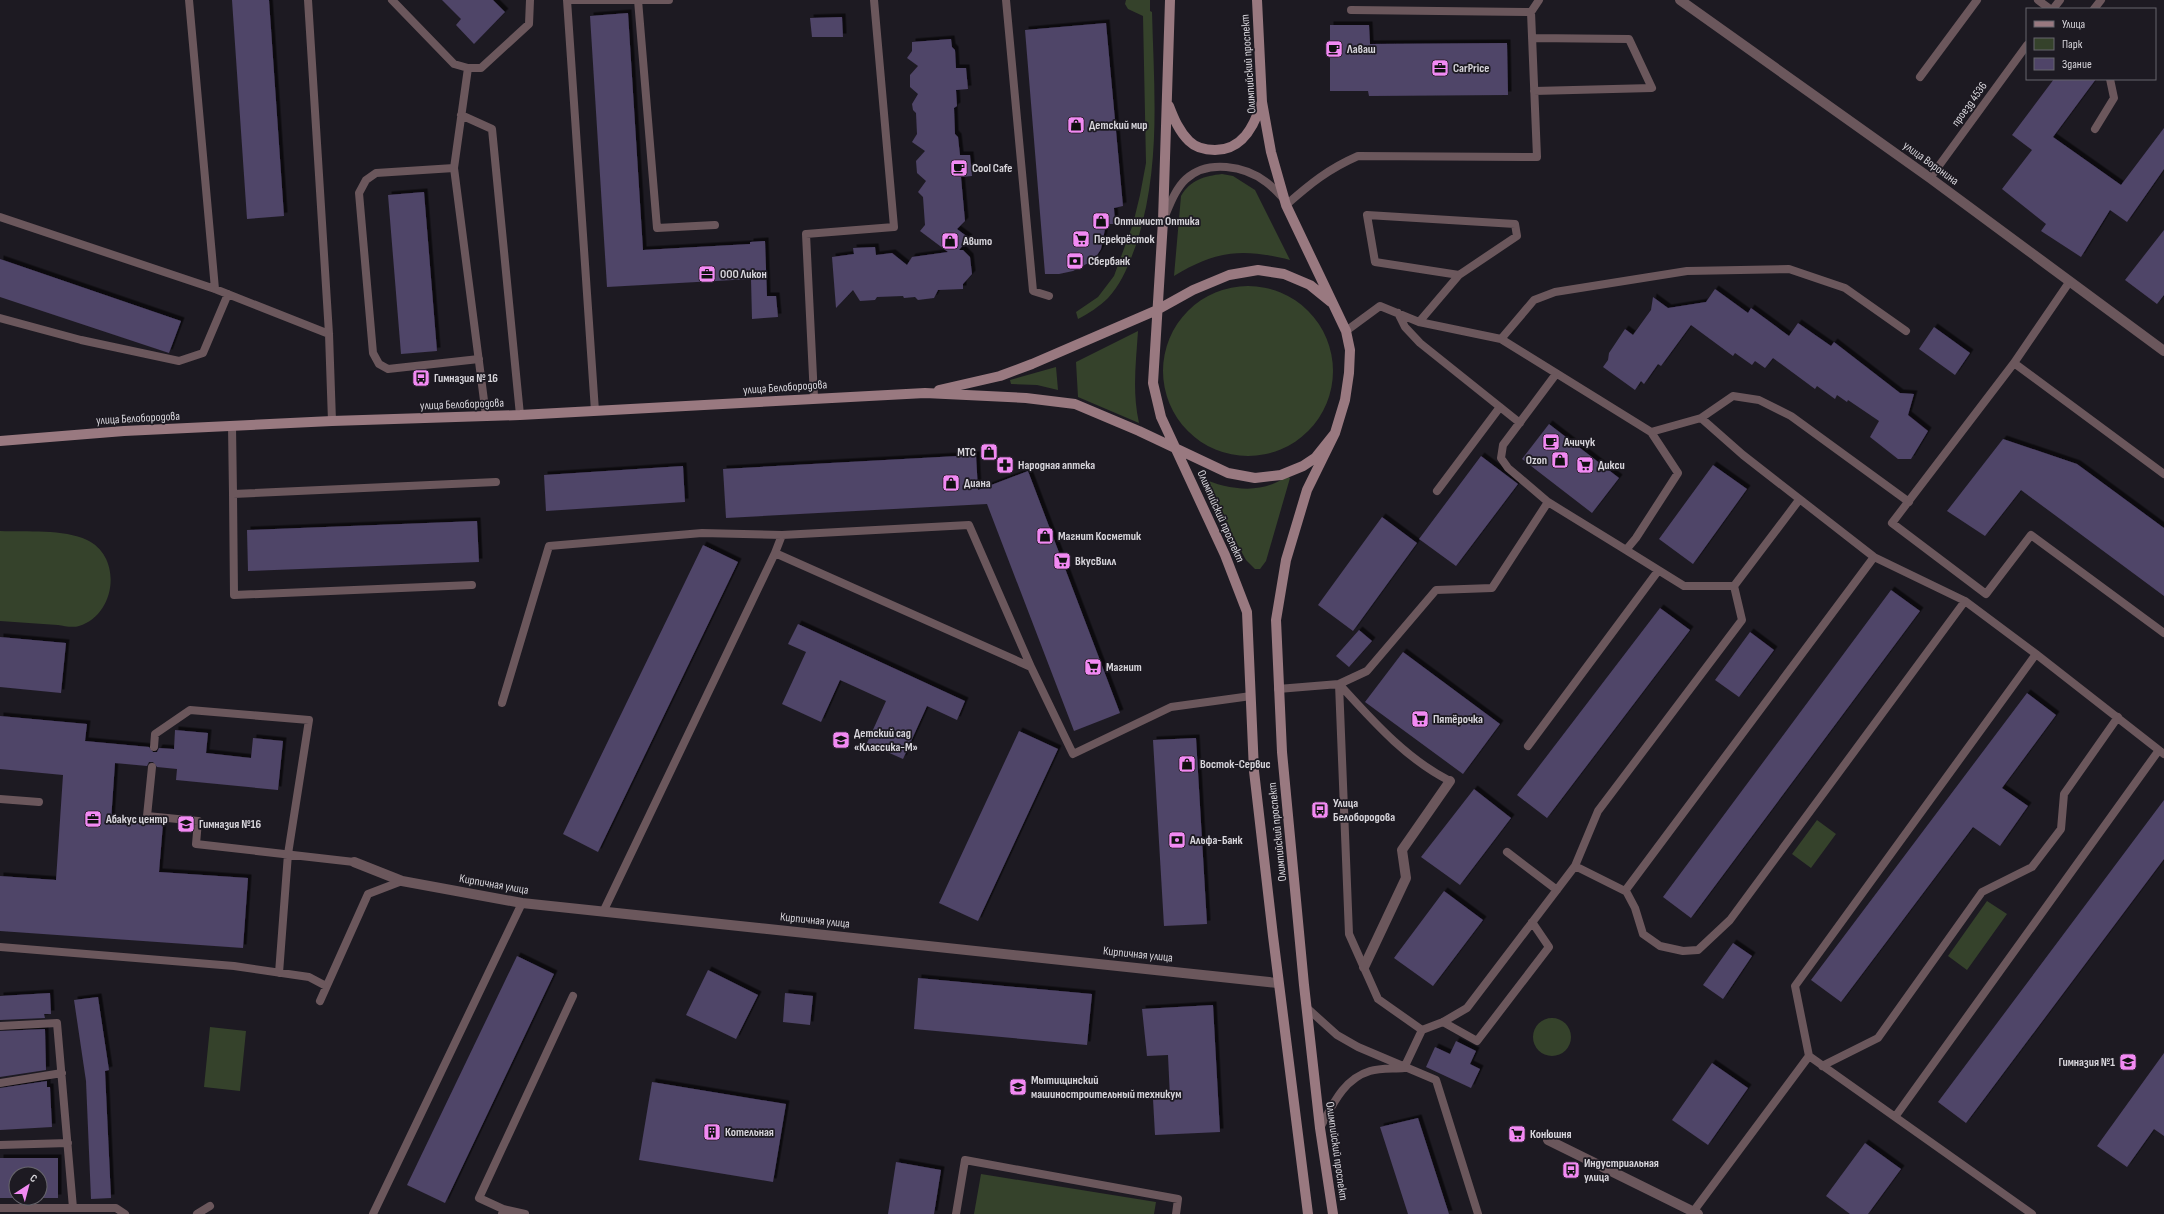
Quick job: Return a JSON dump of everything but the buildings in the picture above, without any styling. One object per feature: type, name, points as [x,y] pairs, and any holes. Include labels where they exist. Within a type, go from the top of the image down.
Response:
[{"type":"main road","name":"Олимпийский проспект","points":[[1170,0],[1168,104],[1163,221],[1153,383],[1161,417],[1225,555],[1247,612],[1254,771],[1278,983],[1308,1214]]},
{"type":"main road","name":"Олимпийский проспект","points":[[1257,0],[1262,102],[1271,152],[1286,202],[1346,331],[1350,350],[1350,373],[1345,400],[1335,433],[1307,490],[1286,560],[1276,620],[1282,752],[1320,1128],[1333,1214]]},
{"type":"main road","points":[[1168,104],[1179,128],[1190,142],[1204,150],[1222,150],[1237,145],[1247,134],[1256,120],[1262,102]]},
{"type":"main road","name":"Олимпийский проспект","points":[[1157,310],[1193,290],[1229,275],[1258,270],[1284,274],[1310,285],[1334,304]]},
{"type":"main road","points":[[925,393],[1000,376],[1157,310]]},
{"type":"main road","name":"улица Белобородова","points":[[0,441],[124,431],[332,421],[520,415],[814,397],[925,393]]},
{"type":"main road","points":[[925,393],[1026,398],[1075,404],[1176,448]]},
{"type":"main road","name":"Олимпийский проспект","points":[[1176,448],[1228,473],[1256,478],[1281,475],[1303,466],[1315,458],[1335,433]]},
{"type":"street","name":"улица Воронина","points":[[1680,0],[1930,178],[2164,351]]},
{"type":"street","points":[[1364,967],[1406,878],[1402,850],[1450,781]]},
{"type":"street","name":"Кирпичная улица","points":[[354,862],[402,881],[522,902],[1278,983]]},
{"type":"street","points":[[1548,1140],[1695,1213]]},
{"type":"lane","points":[[189,0],[215,289]]},
{"type":"lane","points":[[308,0],[330,334],[332,421]]},
{"type":"lane","points":[[392,0],[454,64],[468,68],[481,68],[529,24],[530,0]]},
{"type":"lane","points":[[595,411],[567,0],[669,0]]},
{"type":"lane","points":[[638,0],[657,228],[715,225]]},
{"type":"lane","points":[[814,397],[806,234],[894,227],[874,0]]},
{"type":"lane","points":[[1006,0],[1033,291],[1049,296]]},
{"type":"lane","points":[[1163,221],[1170,204],[1186,179],[1200,170],[1221,166],[1247,171],[1266,182],[1286,202],[1333,167],[1358,156],[1537,157],[1531,12],[1539,0]]},
{"type":"lane","points":[[1920,77],[1976,0]]},
{"type":"lane","points":[[2038,0],[2049,8]]},
{"type":"lane","points":[[2054,8],[2060,0]]},
{"type":"lane","points":[[2095,8],[2101,0]]},
{"type":"lane","points":[[1351,10],[1531,12]]},
{"type":"lane","points":[[1532,38],[1629,39],[1652,88],[1534,91]]},
{"type":"lane","name":"проезд 4536","points":[[1930,178],[2026,46]]},
{"type":"lane","points":[[468,68],[454,168],[486,416]]},
{"type":"lane","points":[[2095,130],[2114,98],[2110,80]]},
{"type":"lane","points":[[461,115],[492,129],[520,415]]},
{"type":"lane","points":[[454,168],[376,173],[366,180],[359,193],[373,353],[379,364],[388,369],[479,359]]},
{"type":"lane","points":[[1419,322],[1459,275],[1516,236],[1515,224],[1367,215],[1375,262],[1459,275]]},
{"type":"lane","points":[[0,217],[215,289],[330,334]]},
{"type":"lane","points":[[1501,339],[1534,300],[1555,292],[1687,271],[1750,269],[1789,269],[1845,288],[1906,331]]},
{"type":"lane","points":[[2070,281],[2014,363],[1892,523],[1986,594],[2031,535],[2164,633]]},
{"type":"lane","points":[[0,318],[81,340],[179,361],[203,353],[228,294]]},
{"type":"lane","points":[[1346,331],[1380,306],[1419,322],[1501,339],[1651,432],[1678,472],[1626,550]]},
{"type":"lane","points":[[1398,313],[1405,327],[1420,344],[1520,423]]},
{"type":"lane","points":[[2014,363],[2164,474]]},
{"type":"lane","points":[[1556,374],[1504,445],[1501,458],[1508,468],[1548,502],[1684,586],[1734,586]]},
{"type":"lane","points":[[1651,432],[1700,418],[1733,396],[1759,400],[1791,416],[1909,502]]},
{"type":"lane","points":[[1437,491],[1500,407]]},
{"type":"lane","points":[[1700,418],[1743,456],[1874,557],[1965,601],[2162,752],[1895,1117]]},
{"type":"lane","points":[[232,426],[234,595],[472,585]]},
{"type":"lane","points":[[233,494],[496,482]]},
{"type":"lane","points":[[1734,586],[1799,500]]},
{"type":"lane","points":[[1278,689],[1339,684],[1367,671],[1436,590],[1492,588],[1548,502]]},
{"type":"lane","points":[[502,703],[549,546],[702,534],[782,535],[969,525],[1030,667],[1073,754],[1171,707],[1251,696]]},
{"type":"lane","points":[[604,910],[775,553],[782,535]]},
{"type":"lane","points":[[775,553],[1030,667]]},
{"type":"lane","points":[[1626,891],[1874,557]]},
{"type":"lane","points":[[1528,746],[1658,571]]},
{"type":"lane","points":[[1404,1068],[1422,1030],[1443,1022],[1467,1008],[1575,866],[1598,811],[1742,620],[1734,586]]},
{"type":"lane","points":[[1575,866],[1626,891],[1635,908],[1644,934],[1660,946],[1683,951],[1698,950],[1730,920],[1965,601]]},
{"type":"lane","points":[[2032,1214],[1809,1056],[1795,986],[2036,654]]},
{"type":"lane","points":[[1339,684],[1385,734],[1436,774],[1450,781]]},
{"type":"lane","points":[[1339,684],[1349,934],[1378,999],[1422,1030]]},
{"type":"lane","points":[[154,747],[155,734],[190,710],[310,720],[288,854],[279,973]]},
{"type":"lane","points":[[1822,1066],[1878,1038],[1982,892],[2032,867],[2061,829],[2064,794],[2118,717]]},
{"type":"lane","points":[[152,767],[147,816],[198,822],[196,844],[354,862]]},
{"type":"lane","points":[[0,798],[39,802]]},
{"type":"lane","points":[[1508,852],[1557,890]]},
{"type":"lane","points":[[320,1001],[368,894],[402,881]]},
{"type":"lane","points":[[373,1214],[522,902]]},
{"type":"lane","points":[[1443,1022],[1478,1041],[1549,947],[1532,922]]},
{"type":"lane","points":[[0,947],[234,966],[309,977],[326,986]]},
{"type":"lane","points":[[525,1214],[503,1212],[479,1198],[573,996]]},
{"type":"lane","points":[[1307,1008],[1344,1039],[1358,1047],[1404,1068],[1436,1080],[1478,1214]]},
{"type":"lane","points":[[0,1026],[57,1023],[73,1208]]},
{"type":"lane","points":[[1695,1213],[1809,1056]]},
{"type":"lane","points":[[1320,1128],[1341,1091],[1351,1081],[1369,1071],[1404,1068]]},
{"type":"lane","points":[[0,1083],[62,1074]]},
{"type":"lane","points":[[0,1145],[68,1143]]},
{"type":"lane","points":[[956,1214],[965,1160],[1178,1199],[1176,1214]]},
{"type":"lane","points":[[197,1214],[210,1206]]},
{"type":"lane","points":[[0,1208],[116,1208],[125,1214]]},
{"type":"green space","points":[[1126,0],[1150,0],[1150,11],[1152,12],[1155,98],[1153,154],[1150,182],[1138,239],[1122,278],[1105,301],[1094,310],[1078,319],[1076,312],[1098,297],[1114,276],[1133,224],[1146,163],[1143,16],[1128,9],[1125,4]]},
{"type":"green space","points":[[1222,174],[1233,176],[1255,190],[1290,260],[1258,254],[1230,254],[1217,256],[1204,261],[1189,267],[1174,276],[1181,196],[1189,186],[1198,180]]},
{"type":"green space","points":[[1248,286],[1273,290],[1288,296],[1308,311],[1323,331],[1331,354],[1333,371],[1329,396],[1323,411],[1308,431],[1288,446],[1265,454],[1248,456],[1223,452],[1208,446],[1188,431],[1173,411],[1165,388],[1163,371],[1167,346],[1173,331],[1188,311],[1208,296],[1231,288]]},
{"type":"green space","points":[[1138,331],[1135,388],[1139,423],[1078,397],[1076,362]]},
{"type":"green space","points":[[1056,367],[1058,390],[1037,385],[1011,384],[1010,380]]},
{"type":"green space","points":[[1287,476],[1290,478],[1266,561],[1260,569],[1255,569],[1246,560],[1201,478],[1234,488],[1245,489],[1267,486]]},
{"type":"green space","points":[[0,531],[67,534],[78,536],[99,548],[106,559],[110,572],[110,585],[107,598],[101,610],[91,620],[77,627],[0,621]]},
{"type":"green space","points":[[1817,820],[1836,834],[1811,868],[1792,854]]},
{"type":"green space","points":[[1987,901],[2007,914],[1967,970],[1948,956]]},
{"type":"green space","points":[[1552,1018],[1562,1021],[1568,1027],[1571,1037],[1568,1047],[1562,1053],[1552,1056],[1542,1053],[1536,1047],[1533,1037],[1536,1027],[1542,1021]]},
{"type":"green space","points":[[210,1027],[246,1031],[240,1091],[204,1087]]},
{"type":"green space","points":[[981,1174],[1156,1202],[1154,1214],[974,1214]]},
{"type":"place","name":"Лаваш","points":[[1334,49]]},
{"type":"place","name":"CarPrice","points":[[1440,68]]},
{"type":"place","name":"Детский мир","points":[[1076,125]]},
{"type":"place","name":"Cool Cafe","points":[[959,168]]},
{"type":"place","name":"Оптимист Оптика","points":[[1101,221]]},
{"type":"place","name":"Перекрёсток","points":[[1081,239]]},
{"type":"place","name":"Авито","points":[[950,241]]},
{"type":"place","name":"Сбербанк","points":[[1075,261]]},
{"type":"place","name":"ООО Ликон","points":[[707,274]]},
{"type":"place","name":"Гимназия № 16","points":[[421,378]]},
{"type":"place","name":"Ачичук","points":[[1551,442]]},
{"type":"place","name":"МТС","points":[[989,452]]},
{"type":"place","name":"Ozon","points":[[1560,460]]},
{"type":"place","name":"Народная аптека","points":[[1005,465]]},
{"type":"place","name":"Дикси","points":[[1585,465]]},
{"type":"place","name":"Диана","points":[[951,483]]},
{"type":"place","name":"Магнит Косметик","points":[[1045,536]]},
{"type":"place","name":"ВкусВилл","points":[[1062,561]]},
{"type":"place","name":"Магнит","points":[[1093,667]]},
{"type":"place","name":"Пятёрочка","points":[[1420,719]]},
{"type":"place","name":"Детский сад «Классика-М»","points":[[841,740]]},
{"type":"place","name":"Восток-Сервис","points":[[1187,764]]},
{"type":"place","name":"Улица Белобородова","points":[[1320,810]]},
{"type":"place","name":"Абакус центр","points":[[93,819]]},
{"type":"place","name":"Гимназия №16","points":[[186,824]]},
{"type":"place","name":"Альфа-Банк","points":[[1177,840]]},
{"type":"place","name":"Гимназия №1","points":[[2128,1062]]},
{"type":"place","name":"Мытищинский машиностроительный техникум","points":[[1018,1087]]},
{"type":"place","name":"Котельная","points":[[712,1132]]},
{"type":"place","name":"Конюшня","points":[[1517,1134]]},
{"type":"place","name":"Индустриальная улица","points":[[1571,1170]]}]
